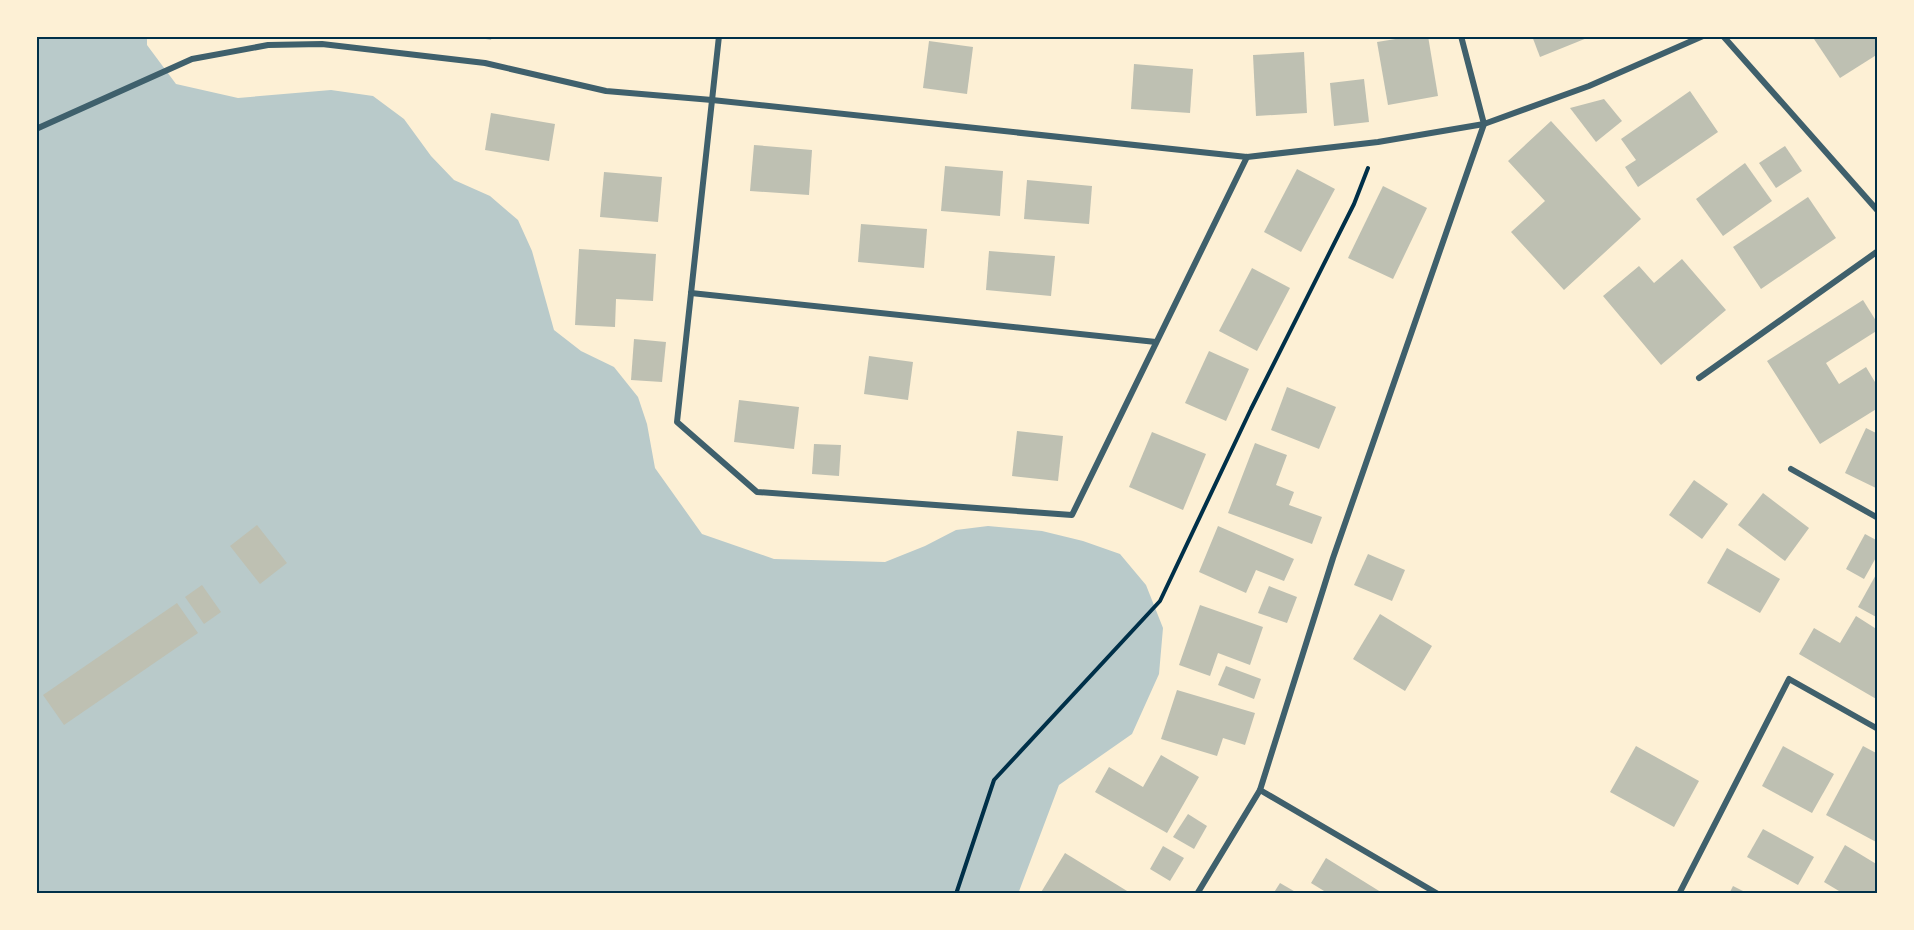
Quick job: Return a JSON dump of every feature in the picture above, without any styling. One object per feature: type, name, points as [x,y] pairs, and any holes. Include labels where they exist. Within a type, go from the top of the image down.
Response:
[{"type":"street","points":[[720,36],[677,422],[756,492],[1072,514],[1247,157]]},
{"type":"street","points":[[1197,894],[1260,790],[1334,558],[1484,124],[1461,36]]},
{"type":"street","points":[[36,129],[192,59],[268,45],[322,44],[485,63],[606,91],[712,100],[1247,157],[1378,142],[1484,124],[1589,86],[1703,36]]},
{"type":"street","points":[[1724,36],[1878,211]]},
{"type":"street","points":[[1699,378],[1878,251]]},
{"type":"street","points":[[692,293],[1156,342]]},
{"type":"street","points":[[1791,469],[1878,518]]},
{"type":"street","points":[[1679,894],[1789,679],[1878,729]]},
{"type":"street","points":[[1260,790],[1438,894]]},
{"type":"path","points":[[956,894],[994,780],[1161,601],[1251,409],[1354,204],[1378,142]]},
{"type":"shaded area","points":[[36,36],[147,36],[147,45],[176,84],[238,98],[331,90],[373,96],[404,119],[431,156],[454,180],[490,196],[518,220],[532,251],[554,330],[581,351],[614,367],[638,397],[647,424],[655,468],[702,534],[774,559],[885,562],[925,546],[956,530],[988,526],[1042,531],[1083,541],[1120,554],[1146,585],[1163,628],[1159,674],[1132,734],[1059,785],[1018,894],[36,894]]},
{"type":"building","points":[[470,36],[492,36],[491,40]]},
{"type":"building","points":[[1428,36],[1438,96],[1388,105],[1377,42]]},
{"type":"building","points":[[1532,36],[1592,36],[1540,57]]},
{"type":"building","points":[[1812,36],[1875,36],[1878,40],[1878,54],[1840,78]]},
{"type":"building","points":[[929,41],[973,47],[967,94],[923,88]]},
{"type":"building","points":[[1304,52],[1307,113],[1256,116],[1253,55]]},
{"type":"building","points":[[1134,64],[1193,69],[1190,113],[1131,109]]},
{"type":"building","points":[[1364,79],[1369,122],[1334,126],[1330,83]]},
{"type":"building","points":[[1690,91],[1718,132],[1638,187],[1625,167],[1636,160],[1621,139]]},
{"type":"building","points":[[1604,99],[1622,121],[1596,142],[1570,108]]},
{"type":"building","points":[[491,113],[555,124],[549,161],[485,150]]},
{"type":"building","points":[[1551,121],[1641,219],[1564,290],[1511,232],[1545,201],[1508,161]]},
{"type":"building","points":[[754,145],[812,150],[809,195],[750,191]]},
{"type":"building","points":[[1785,146],[1802,171],[1776,188],[1759,163]]},
{"type":"building","points":[[1745,163],[1772,201],[1723,236],[1696,199]]},
{"type":"building","points":[[945,166],[1003,171],[1000,216],[941,211]]},
{"type":"building","points":[[1297,169],[1335,189],[1301,252],[1264,232]]},
{"type":"building","points":[[604,172],[662,177],[658,222],[600,217]]},
{"type":"building","points":[[1027,180],[1092,186],[1089,224],[1024,219]]},
{"type":"building","points":[[1383,186],[1427,208],[1393,279],[1348,258]]},
{"type":"building","points":[[1808,197],[1836,238],[1761,289],[1733,247]]},
{"type":"building","points":[[861,224],[927,229],[924,268],[858,262]]},
{"type":"building","points":[[579,249],[656,254],[653,301],[616,299],[615,327],[575,325]]},
{"type":"building","points":[[989,251],[1055,256],[1051,296],[986,290]]},
{"type":"building","points":[[1682,259],[1726,310],[1661,365],[1603,296],[1639,266],[1654,283]]},
{"type":"building","points":[[1252,268],[1290,288],[1257,351],[1219,331]]},
{"type":"building","points":[[1863,300],[1878,324],[1878,330],[1826,363],[1839,384],[1866,367],[1878,387],[1878,408],[1820,444],[1767,361]]},
{"type":"building","points":[[634,339],[666,342],[662,382],[631,380]]},
{"type":"building","points":[[1209,351],[1249,369],[1226,421],[1185,403]]},
{"type":"building","points":[[869,356],[913,362],[908,400],[864,394]]},
{"type":"building","points":[[1287,387],[1336,407],[1319,449],[1271,430]]},
{"type":"building","points":[[739,400],[799,407],[794,449],[734,442]]},
{"type":"building","points":[[1866,428],[1878,434],[1878,489],[1845,473]]},
{"type":"building","points":[[1017,431],[1063,436],[1058,481],[1012,476]]},
{"type":"building","points":[[1152,432],[1206,454],[1183,510],[1129,487]]},
{"type":"building","points":[[1255,443],[1287,455],[1276,485],[1294,492],[1289,505],[1322,517],[1312,544],[1228,513]]},
{"type":"building","points":[[814,444],[841,445],[839,476],[812,474]]},
{"type":"building","points":[[1694,480],[1728,504],[1702,539],[1669,515]]},
{"type":"building","points":[[1763,493],[1809,528],[1785,561],[1738,525]]},
{"type":"building","points":[[257,525],[287,563],[260,584],[230,546]]},
{"type":"building","points":[[1218,526],[1294,559],[1284,581],[1256,570],[1246,593],[1199,572]]},
{"type":"building","points":[[1865,534],[1878,541],[1878,554],[1864,579],[1846,569]]},
{"type":"building","points":[[1727,548],[1780,579],[1760,613],[1707,583]]},
{"type":"building","points":[[1368,554],[1405,570],[1392,601],[1354,585]]},
{"type":"building","points":[[1878,571],[1878,618],[1858,607]]},
{"type":"building","points":[[202,585],[221,612],[204,624],[185,597]]},
{"type":"building","points":[[1269,586],[1297,597],[1287,623],[1258,613]]},
{"type":"building","points":[[177,603],[198,633],[64,725],[43,695]]},
{"type":"building","points":[[1200,605],[1263,627],[1250,665],[1218,653],[1210,676],[1179,665]]},
{"type":"building","points":[[1380,614],[1432,646],[1405,691],[1353,659]]},
{"type":"building","points":[[1856,616],[1878,630],[1878,700],[1799,654],[1814,628],[1840,643]]},
{"type":"building","points":[[1226,666],[1261,679],[1254,699],[1218,685]]},
{"type":"building","points":[[1177,690],[1255,713],[1245,745],[1223,738],[1217,756],[1161,739]]},
{"type":"building","points":[[1636,746],[1699,781],[1674,827],[1610,792]]},
{"type":"building","points":[[1783,746],[1834,774],[1812,813],[1762,786]]},
{"type":"building","points":[[1863,746],[1878,754],[1878,843],[1826,815]]},
{"type":"building","points":[[1161,755],[1199,777],[1167,833],[1095,792],[1109,767],[1143,787]]},
{"type":"building","points":[[1188,814],[1207,826],[1194,849],[1173,837]]},
{"type":"building","points":[[1763,829],[1814,857],[1798,885],[1747,857]]},
{"type":"building","points":[[1845,845],[1878,865],[1878,894],[1844,894],[1824,882]]},
{"type":"building","points":[[1163,846],[1184,858],[1170,881],[1150,869]]},
{"type":"building","points":[[1065,853],[1132,894],[1040,894]]},
{"type":"building","points":[[1326,858],[1384,894],[1329,894],[1311,883]]},
{"type":"building","points":[[1280,883],[1299,894],[1273,894]]},
{"type":"building","points":[[1733,886],[1749,894],[1729,894]]}]
